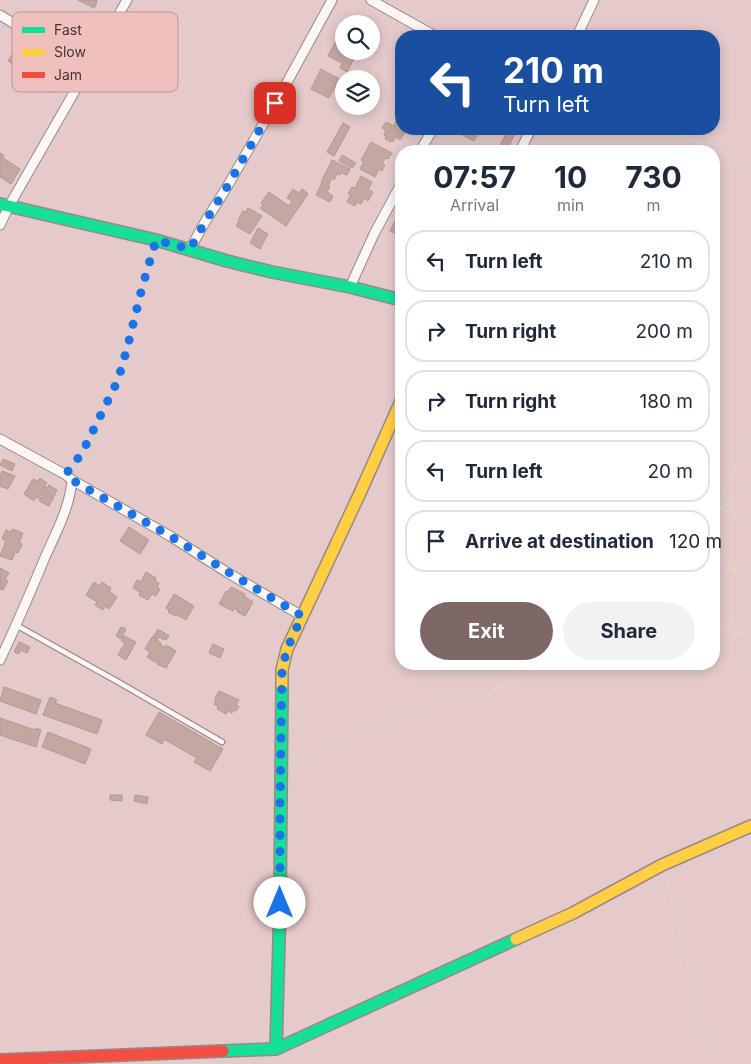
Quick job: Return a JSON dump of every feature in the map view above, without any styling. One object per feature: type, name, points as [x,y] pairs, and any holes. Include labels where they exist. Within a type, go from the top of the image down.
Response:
[{"type":"street","points":[[120,12],[127,0]]},
{"type":"street","points":[[190,249],[285,86],[332,0]]},
{"type":"street","points":[[371,0],[424,30]]},
{"type":"street","points":[[580,30],[594,0]]},
{"type":"street","points":[[0,15],[12,22]]},
{"type":"street","points":[[0,225],[5,205],[74,92]]},
{"type":"street","points":[[350,287],[374,234],[395,195]]},
{"type":"street","points":[[5,205],[156,240],[272,272],[350,287],[395,298]]},
{"type":"street","points":[[276,1049],[280,903],[282,670],[287,649],[395,414]]},
{"type":"street","points":[[0,438],[170,536],[302,616]]},
{"type":"street","points":[[0,660],[64,513],[71,492],[69,477]]},
{"type":"street","points":[[0,1060],[276,1049],[573,913],[662,865],[751,826]]},
{"type":"lane","points":[[16,626],[222,742]]},
{"type":"path","points":[[683,135],[704,145]]},
{"type":"path","points":[[720,153],[751,168]]},
{"type":"path","points":[[69,477],[118,380],[156,240]]},
{"type":"path","points":[[720,504],[744,444]]},
{"type":"path","points":[[720,507],[726,505],[751,488]]},
{"type":"path","points":[[720,507],[751,520]]},
{"type":"path","points":[[720,564],[731,567],[751,580]]},
{"type":"path","points":[[720,583],[731,567]]},
{"type":"path","points":[[720,635],[742,611],[751,594]]},
{"type":"path","points":[[720,627],[751,640]]},
{"type":"path","points":[[742,654],[751,658]]},
{"type":"path","points":[[280,760],[315,753],[369,727],[382,724],[417,707],[430,705],[439,700],[457,699],[480,703],[486,702],[493,691],[515,680],[528,670]]},
{"type":"path","points":[[662,865],[712,1064]]},
{"type":"building","points":[[78,0],[97,0],[97,2],[94,8]]},
{"type":"building","points":[[335,43],[335,60],[328,56]]},
{"type":"building","points":[[12,54],[12,64],[8,61]]},
{"type":"building","points":[[336,60],[353,60],[348,70],[340,68],[342,63]]},
{"type":"building","points":[[321,69],[335,77],[335,87],[329,98],[311,89]]},
{"type":"building","points":[[386,122],[394,126],[395,124],[395,135],[403,135],[400,140],[396,137],[391,142],[385,139],[386,130],[382,128]]},
{"type":"building","points":[[343,123],[350,127],[334,156],[327,152]]},
{"type":"building","points":[[463,135],[477,135],[474,141]]},
{"type":"building","points":[[506,135],[514,135],[509,145],[500,145]]},
{"type":"building","points":[[371,142],[392,153],[388,159],[385,158],[382,164],[385,165],[382,171],[379,169],[375,177],[360,169],[364,161],[361,160]]},
{"type":"building","points":[[0,153],[4,155],[3,158],[20,169],[11,184],[0,177]]},
{"type":"building","points":[[342,155],[356,163],[352,168],[339,161]]},
{"type":"building","points":[[332,160],[350,169],[347,175],[341,173],[340,175],[338,173],[334,180],[332,178],[327,192],[333,196],[330,202],[316,195]]},
{"type":"building","points":[[361,176],[372,182],[368,190],[373,192],[368,201],[364,198],[361,204],[357,202],[355,206],[347,202],[351,195],[348,194],[352,187],[355,188]]},
{"type":"building","points":[[293,189],[299,193],[302,189],[308,194],[286,226],[260,208],[263,205],[261,203],[269,192],[289,206],[292,201],[287,198]]},
{"type":"building","points":[[248,208],[262,216],[250,234],[236,226],[243,211],[246,212]]},
{"type":"building","points":[[395,221],[395,234],[390,231]]},
{"type":"building","points":[[258,228],[268,234],[260,249],[250,243]]},
{"type":"building","points":[[3,459],[15,464],[12,471],[0,465]]},
{"type":"building","points":[[2,471],[15,476],[8,489],[0,486]]},
{"type":"building","points":[[40,478],[47,483],[38,499],[36,497],[34,501],[24,494],[33,479],[38,481]]},
{"type":"building","points":[[49,485],[57,490],[49,506],[39,501]]},
{"type":"building","points":[[129,527],[149,540],[140,554],[120,541]]},
{"type":"building","points":[[12,529],[23,533],[19,543],[22,544],[18,553],[15,552],[12,560],[0,556],[6,541],[2,539],[6,530],[11,532]]},
{"type":"building","points":[[0,568],[9,573],[5,579],[8,581],[3,590],[0,589]]},
{"type":"building","points":[[146,572],[156,578],[155,581],[159,583],[157,588],[160,589],[156,596],[152,594],[148,600],[139,595],[140,592],[133,588],[137,580],[141,582]]},
{"type":"building","points":[[94,582],[100,586],[102,582],[111,588],[109,591],[117,597],[109,609],[105,606],[103,610],[95,605],[97,602],[86,595]]},
{"type":"building","points":[[231,587],[245,594],[244,596],[253,602],[245,616],[237,612],[238,610],[235,608],[233,611],[219,604],[226,591],[228,592]]},
{"type":"building","points":[[174,594],[194,606],[186,620],[168,612],[169,610],[166,608]]},
{"type":"building","points":[[121,627],[126,629],[121,639],[116,636]]},
{"type":"building","points":[[158,629],[169,636],[166,640],[163,638],[163,640],[160,636],[158,639],[153,637]]},
{"type":"building","points":[[124,636],[136,642],[126,660],[118,655],[125,643],[121,641]]},
{"type":"building","points":[[152,637],[161,643],[164,648],[166,645],[176,651],[166,668],[147,657],[150,652],[145,649]]},
{"type":"building","points":[[19,642],[30,647],[27,653],[21,650],[19,654],[14,652]]},
{"type":"building","points":[[213,644],[224,649],[220,658],[209,653]]},
{"type":"building","points":[[4,687],[41,700],[36,714],[0,701]]},
{"type":"building","points":[[219,691],[239,700],[236,705],[239,707],[236,711],[234,710],[232,713],[228,711],[226,714],[217,709],[218,706],[214,704]]},
{"type":"building","points":[[50,697],[57,700],[55,703],[102,720],[97,734],[43,715]]},
{"type":"building","points":[[159,712],[223,749],[210,771],[194,762],[197,758],[164,739],[162,744],[146,735]]},
{"type":"building","points":[[0,718],[35,730],[36,728],[41,730],[36,747],[0,735]]},
{"type":"building","points":[[48,732],[91,749],[85,764],[42,747]]},
{"type":"building","points":[[110,795],[122,795],[122,801],[110,800]]},
{"type":"building","points":[[135,795],[148,797],[147,804],[134,801]]},
{"type":"traffic: fast","points":[[0,204],[156,240],[272,272],[350,287],[395,298]]},
{"type":"traffic: fast","points":[[276,1049],[280,903],[282,685]]},
{"type":"traffic: fast","points":[[223,1051],[276,1049],[516,939]]},
{"type":"traffic: slow","points":[[282,685],[282,670],[287,649],[395,414]]},
{"type":"traffic: slow","points":[[516,939],[573,913],[662,865],[751,826]]},
{"type":"traffic: jam","points":[[0,1060],[223,1051]]},
{"type":"route","points":[[275,103],[190,249],[156,240],[118,380],[82,453],[66,474],[72,480],[170,536],[302,616],[287,649],[282,670],[280,903]]}]
